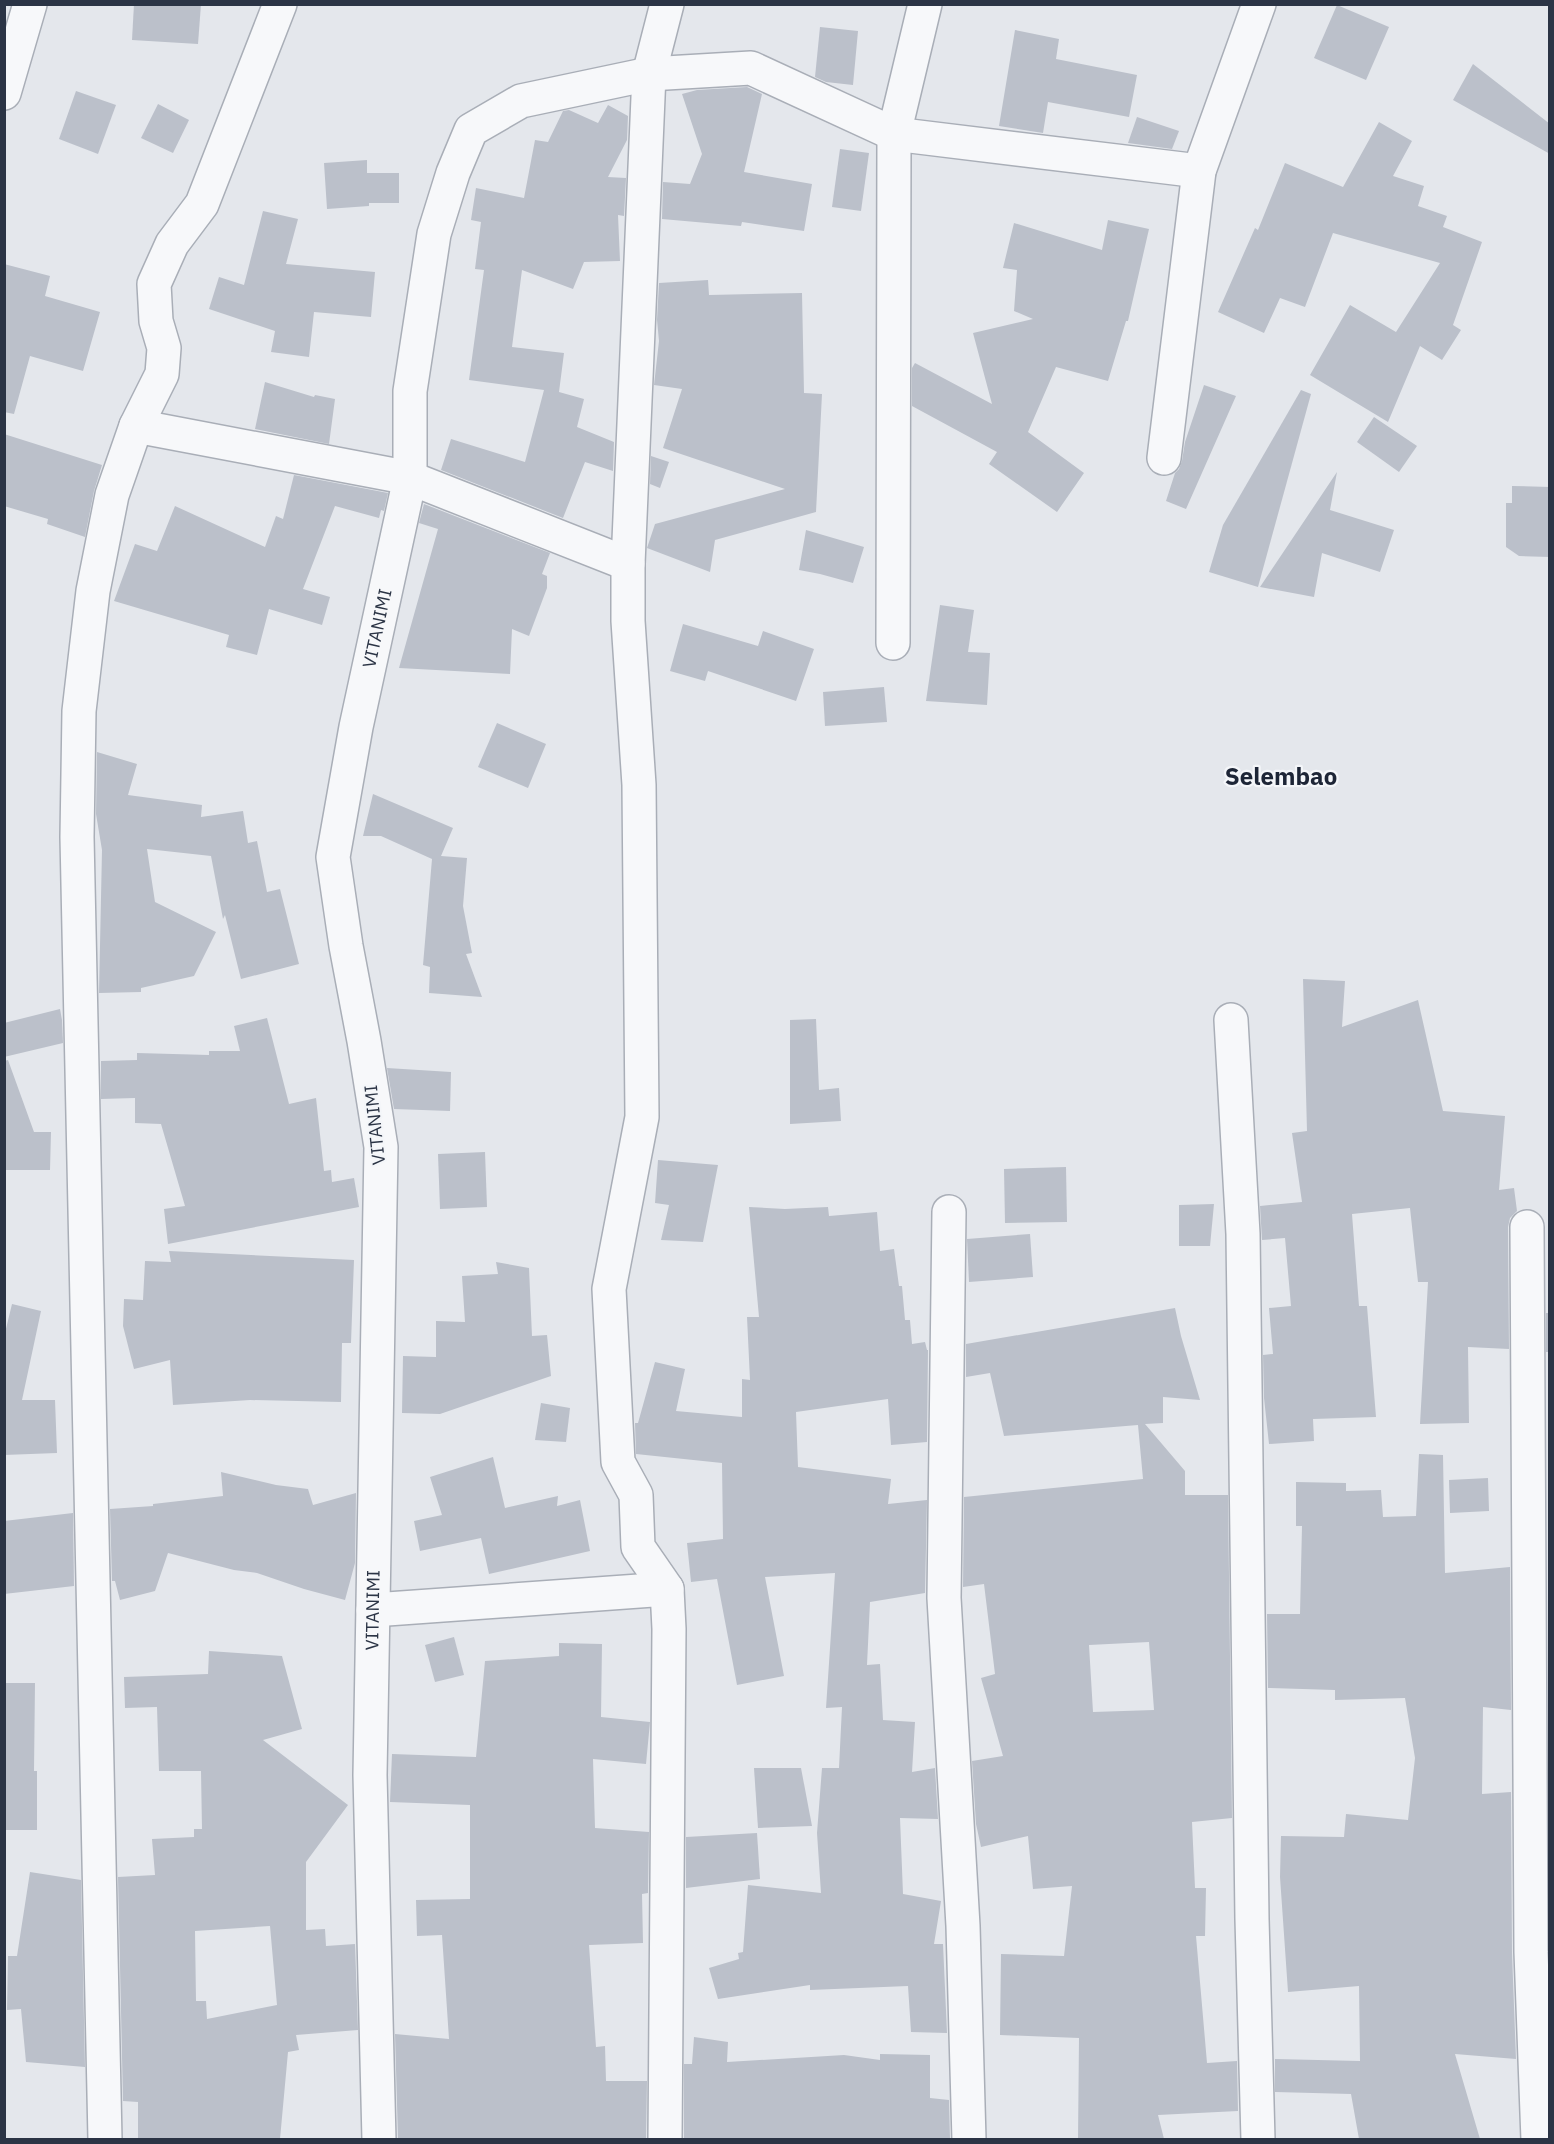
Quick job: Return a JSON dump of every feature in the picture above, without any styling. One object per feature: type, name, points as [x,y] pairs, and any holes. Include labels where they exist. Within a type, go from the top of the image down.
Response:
[{"type":"street","points":[[4,93],[30,4]]},
{"type":"street","points":[[105,2139],[77,837],[79,711],[93,591],[112,495],[136,426],[162,374],[164,348],[156,321],[154,284],[172,244],[202,204],[280,4]]},
{"type":"street","points":[[665,2139],[669,1629],[667,1588],[638,1547],[636,1495],[618,1462],[609,1289],[642,1116],[639,785],[628,621],[628,564],[650,74],[667,4]]},
{"type":"street","points":[[893,643],[894,134],[926,4]]},
{"type":"street","points":[[1164,458],[1199,171],[1259,4]]},
{"type":"street","points":[[650,74],[751,68],[894,134],[1199,171]]},
{"type":"street","name":"VITANIMI","points":[[379,2139],[369,1775],[381,1147],[333,857],[356,727],[410,478],[410,391],[434,234],[453,173],[471,130],[521,101],[650,74]]},
{"type":"street","points":[[136,426],[410,478],[628,564]]},
{"type":"street","points":[[1231,1020],[1243,1246],[1257,2139]]},
{"type":"street","points":[[949,1212],[944,1598],[963,1926],[969,2139]]},
{"type":"street","points":[[1527,1227],[1531,1928],[1538,2139]]},
{"type":"street","points":[[373,1610],[667,1588]]},
{"type":"building","points":[[134,4],[201,4],[198,44],[132,40]]},
{"type":"building","points":[[1337,5],[1389,27],[1366,80],[1314,58]]},
{"type":"building","points":[[820,27],[858,31],[853,85],[826,82],[815,77]]},
{"type":"building","points":[[1015,30],[1059,39],[1056,59],[1137,75],[1129,117],[1048,102],[1043,133],[999,126]]},
{"type":"building","points":[[1473,64],[1550,124],[1550,154],[1453,100]]},
{"type":"building","points":[[747,87],[762,94],[744,172],[812,184],[804,231],[742,222],[741,226],[662,219],[663,182],[690,184],[702,154],[682,94],[697,90]]},
{"type":"building","points":[[76,91],[116,105],[98,154],[59,139]]},
{"type":"building","points":[[158,104],[189,120],[173,153],[141,138]]},
{"type":"building","points":[[608,105],[628,116],[627,140],[608,177],[626,178],[624,216],[618,215],[620,261],[584,262],[573,289],[522,270],[512,347],[564,353],[559,392],[584,399],[577,427],[614,442],[613,471],[585,462],[563,518],[441,470],[451,439],[525,462],[544,390],[469,380],[484,270],[475,269],[481,222],[471,220],[476,188],[524,198],[535,140],[548,142],[563,111],[569,110],[598,123]]},
{"type":"building","points":[[1137,117],[1179,131],[1172,149],[1128,143]]},
{"type":"building","points":[[1379,122],[1412,141],[1393,176],[1424,186],[1418,206],[1447,216],[1443,227],[1482,242],[1453,325],[1461,330],[1442,360],[1420,346],[1388,422],[1310,375],[1350,305],[1396,332],[1440,263],[1333,233],[1305,307],[1280,298],[1264,333],[1218,312],[1255,228],[1258,230],[1285,163],[1343,187]]},
{"type":"building","points":[[840,149],[869,153],[861,211],[832,207]]},
{"type":"building","points":[[367,160],[367,173],[399,173],[399,203],[369,203],[369,206],[327,209],[324,163]]},
{"type":"building","points":[[263,211],[298,219],[286,264],[375,272],[371,317],[314,312],[309,357],[271,352],[275,331],[209,309],[219,277],[244,285]]},
{"type":"building","points":[[1108,220],[1149,229],[1128,321],[1126,321],[1108,381],[1056,367],[1028,432],[1084,473],[1057,512],[989,464],[997,452],[912,406],[912,368],[915,363],[992,404],[973,333],[1033,319],[1014,311],[1017,270],[1003,268],[1014,223],[1102,250]]},
{"type":"building","points":[[4,264],[50,276],[45,296],[100,312],[83,371],[30,356],[14,414],[4,412]]},
{"type":"building","points":[[708,280],[709,295],[802,293],[804,393],[822,394],[816,512],[715,540],[710,572],[647,548],[655,524],[785,489],[663,448],[682,389],[654,385],[659,341],[657,320],[659,283]]},
{"type":"building","points":[[265,382],[314,397],[315,395],[335,399],[329,444],[255,429]]},
{"type":"building","points":[[1204,385],[1236,396],[1186,509],[1166,501],[1175,473],[1182,461],[1185,442]]},
{"type":"building","points":[[1301,390],[1311,394],[1258,587],[1209,572],[1223,525]]},
{"type":"building","points":[[1374,417],[1417,446],[1399,472],[1357,442]]},
{"type":"building","points":[[4,434],[102,465],[94,491],[85,537],[47,524],[48,519],[4,506]]},
{"type":"building","points":[[651,456],[669,462],[660,488],[650,484]]},
{"type":"building","points":[[1337,472],[1330,510],[1394,530],[1380,572],[1322,553],[1314,597],[1260,587]]},
{"type":"building","points":[[294,475],[388,493],[384,511],[381,510],[379,518],[335,506],[303,589],[330,597],[322,625],[269,609],[257,655],[226,647],[229,635],[114,601],[135,544],[157,551],[175,506],[265,547],[276,516],[283,519]]},
{"type":"building","points":[[1512,486],[1550,487],[1550,557],[1519,556],[1506,547],[1506,503],[1512,503]]},
{"type":"building","points":[[424,504],[550,553],[542,574],[547,576],[547,588],[529,636],[512,629],[510,674],[399,668],[438,529],[419,523]]},
{"type":"building","points":[[806,530],[864,547],[853,583],[799,570]]},
{"type":"building","points":[[940,605],[974,610],[968,652],[990,653],[987,705],[926,701]]},
{"type":"building","points":[[683,624],[758,646],[763,631],[814,649],[796,701],[708,671],[705,681],[670,671]]},
{"type":"building","points":[[884,687],[887,722],[825,726],[823,692]]},
{"type":"building","points":[[497,723],[546,744],[528,788],[478,767]]},
{"type":"building","points":[[97,752],[137,764],[128,795],[202,805],[201,817],[243,811],[248,843],[257,841],[267,892],[280,889],[299,964],[241,979],[225,915],[223,919],[211,856],[147,849],[155,902],[216,932],[194,976],[141,988],[141,992],[99,993],[102,850],[96,814]]},
{"type":"building","points":[[373,794],[453,828],[441,856],[467,858],[463,906],[472,953],[466,954],[482,997],[429,993],[430,967],[423,965],[432,859],[381,836],[363,836]]},
{"type":"building","points":[[1303,979],[1345,981],[1342,1027],[1418,1000],[1443,1111],[1505,1116],[1499,1190],[1514,1188],[1517,1211],[1510,1218],[1508,1227],[1509,1349],[1468,1347],[1469,1423],[1420,1424],[1428,1282],[1418,1282],[1410,1208],[1352,1214],[1359,1306],[1367,1306],[1376,1417],[1313,1419],[1314,1441],[1269,1444],[1264,1398],[1263,1355],[1273,1354],[1269,1308],[1291,1306],[1285,1238],[1262,1240],[1260,1206],[1302,1202],[1292,1133],[1307,1131]]},
{"type":"building","points":[[60,1009],[63,1043],[4,1057],[4,1023]]},
{"type":"building","points":[[267,1018],[289,1104],[316,1098],[324,1171],[331,1170],[332,1182],[354,1178],[359,1207],[168,1244],[164,1209],[185,1206],[161,1124],[135,1123],[135,1098],[101,1099],[101,1061],[137,1060],[137,1053],[209,1055],[209,1051],[240,1051],[234,1026]]},
{"type":"building","points":[[816,1019],[819,1090],[839,1088],[841,1121],[790,1124],[790,1020]]},
{"type":"building","points":[[8,1060],[34,1132],[51,1132],[50,1170],[4,1170],[4,1061]]},
{"type":"building","points":[[387,1068],[451,1072],[450,1111],[394,1109]]},
{"type":"building","points":[[485,1152],[487,1207],[440,1209],[438,1154]]},
{"type":"building","points":[[658,1160],[718,1165],[703,1242],[661,1240],[669,1205],[655,1203]]},
{"type":"building","points":[[1066,1167],[1067,1222],[1005,1223],[1004,1169]]},
{"type":"building","points":[[1214,1204],[1210,1246],[1179,1246],[1179,1205]]},
{"type":"building","points":[[749,1207],[785,1209],[828,1207],[829,1216],[877,1212],[880,1251],[894,1249],[899,1286],[902,1286],[905,1320],[910,1320],[912,1344],[925,1342],[928,1350],[927,1442],[891,1445],[888,1399],[796,1412],[798,1467],[891,1479],[888,1504],[927,1500],[925,1593],[870,1602],[867,1665],[880,1664],[883,1720],[915,1722],[912,1772],[935,1768],[938,1819],[900,1818],[903,1894],[941,1901],[934,1944],[943,1944],[947,2033],[911,2032],[908,1986],[810,1990],[810,1985],[718,1999],[709,1968],[739,1959],[738,1953],[743,1952],[748,1885],[821,1893],[817,1833],[822,1768],[839,1768],[842,1707],[826,1708],[835,1573],[765,1577],[784,1676],[737,1685],[717,1579],[691,1582],[687,1543],[723,1539],[722,1463],[636,1454],[635,1423],[638,1423],[655,1362],[685,1369],[676,1411],[742,1417],[742,1379],[750,1380],[747,1317],[759,1317]]},
{"type":"building","points":[[1030,1234],[1033,1277],[969,1282],[967,1239]]},
{"type":"building","points":[[169,1251],[354,1260],[351,1343],[342,1343],[341,1402],[250,1400],[173,1405],[170,1360],[134,1369],[123,1326],[124,1299],[143,1300],[145,1261],[171,1262]]},
{"type":"building","points":[[496,1262],[529,1268],[532,1336],[547,1335],[551,1376],[440,1414],[402,1413],[403,1356],[436,1357],[436,1321],[465,1322],[462,1276],[498,1274]]},
{"type":"building","points":[[12,1304],[41,1311],[22,1400],[55,1400],[57,1453],[4,1455],[4,1337]]},
{"type":"building","points":[[1175,1308],[1200,1400],[1163,1397],[1163,1423],[1145,1424],[1185,1471],[1185,1495],[1228,1495],[1232,1818],[1192,1822],[1195,1888],[1206,1888],[1205,1936],[1196,1936],[1207,2063],[1237,2061],[1238,2111],[1158,2115],[1164,2139],[1078,2139],[1079,2038],[1000,2035],[1001,1954],[1064,1956],[1072,1886],[1033,1889],[1028,1836],[981,1847],[976,1824],[972,1761],[1003,1756],[981,1678],[995,1674],[984,1584],[963,1587],[964,1497],[1143,1479],[1138,1425],[1004,1436],[990,1373],[966,1377],[966,1344]],"holes":[[[1149,1642],[1154,1710],[1093,1712],[1089,1645]]]},
{"type":"building","points":[[1546,1313],[1550,1313],[1550,1352],[1546,1352]]},
{"type":"building","points":[[541,1403],[570,1408],[566,1442],[535,1440]]},
{"type":"building","points":[[1419,1454],[1443,1455],[1445,1573],[1510,1567],[1511,1710],[1483,1707],[1482,1794],[1511,1792],[1512,1953],[1516,2059],[1455,2054],[1480,2139],[1359,2139],[1351,2094],[1275,2092],[1275,2059],[1360,2061],[1359,1986],[1288,1992],[1280,1877],[1281,1836],[1344,1837],[1346,1814],[1408,1820],[1415,1758],[1405,1698],[1335,1700],[1335,1690],[1268,1688],[1267,1614],[1300,1614],[1302,1526],[1296,1526],[1296,1482],[1346,1483],[1346,1491],[1381,1490],[1383,1517],[1416,1516]]},
{"type":"building","points":[[493,1457],[505,1508],[558,1496],[557,1506],[580,1500],[590,1551],[489,1574],[481,1538],[420,1551],[414,1521],[442,1515],[430,1477]]},
{"type":"building","points":[[221,1472],[276,1485],[308,1489],[313,1505],[356,1493],[355,1563],[345,1600],[257,1573],[234,1570],[168,1553],[155,1591],[120,1600],[115,1581],[112,1581],[110,1509],[153,1506],[153,1504],[223,1496]]},
{"type":"building","points":[[1488,1478],[1489,1511],[1450,1513],[1449,1480]]},
{"type":"building","points":[[73,1513],[74,1586],[4,1594],[4,1521]]},
{"type":"building","points":[[454,1637],[464,1675],[435,1682],[425,1645]]},
{"type":"building","points":[[559,1643],[602,1644],[601,1717],[650,1722],[646,1764],[593,1759],[595,1828],[649,1832],[648,1893],[642,1894],[643,1943],[589,1945],[596,2047],[605,2046],[606,2081],[647,2081],[646,2139],[398,2139],[395,2034],[449,2039],[442,1935],[417,1936],[416,1900],[470,1899],[470,1805],[390,1802],[392,1754],[476,1757],[485,1661],[559,1656]]},
{"type":"building","points":[[209,1651],[282,1656],[302,1729],[263,1740],[348,1805],[306,1862],[306,1930],[325,1929],[326,1946],[355,1944],[358,2030],[296,2035],[299,2050],[288,2052],[280,2139],[138,2139],[138,2102],[123,2101],[118,1877],[155,1875],[152,1839],[194,1837],[194,1829],[202,1829],[201,1771],[159,1771],[157,1707],[125,1708],[124,1677],[208,1674]],"holes":[[[270,1926],[277,2005],[207,2019],[206,2001],[196,2001],[195,1931]]]},
{"type":"building","points":[[4,1683],[35,1683],[34,1771],[37,1771],[37,1830],[4,1830]]},
{"type":"building","points":[[754,1768],[801,1768],[812,1826],[758,1828]]},
{"type":"building","points":[[757,1833],[760,1879],[686,1888],[686,1837]]},
{"type":"building","points":[[30,1872],[81,1880],[85,2067],[26,2062],[21,2009],[7,2010],[8,1956],[17,1956]]},
{"type":"building","points":[[694,2037],[728,2042],[727,2062],[844,2055],[880,2060],[880,2054],[930,2055],[930,2098],[949,2100],[950,2139],[684,2139],[684,2064],[692,2064]]},
{"type":"district","name":"Selembao","points":[[1281,777]]}]
